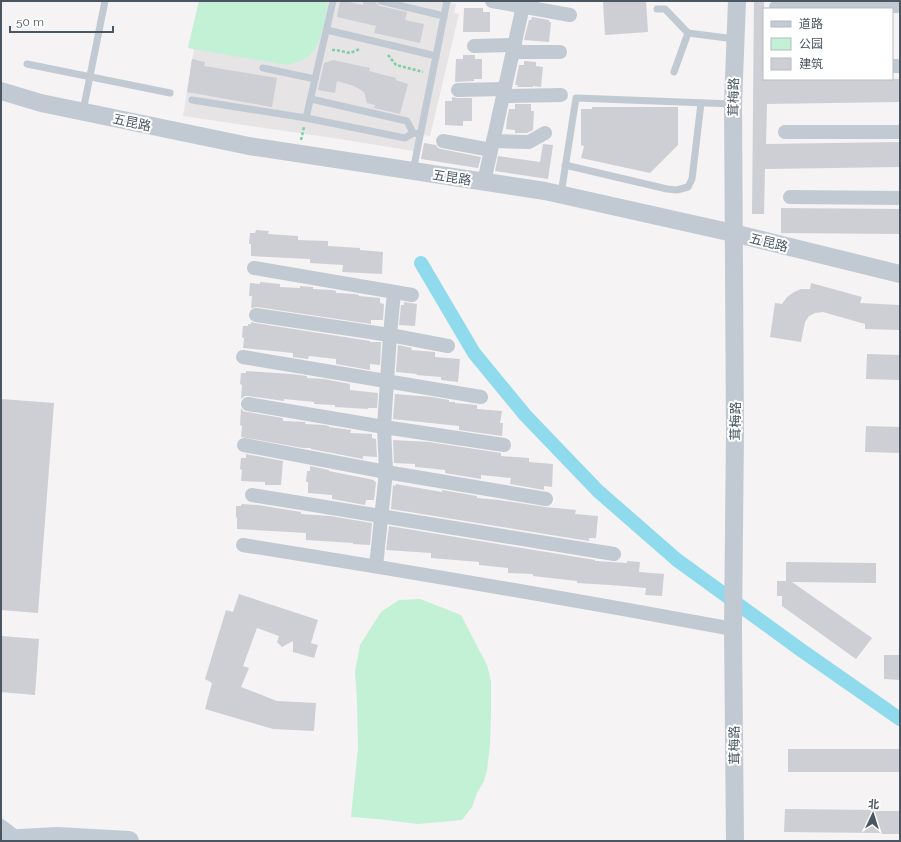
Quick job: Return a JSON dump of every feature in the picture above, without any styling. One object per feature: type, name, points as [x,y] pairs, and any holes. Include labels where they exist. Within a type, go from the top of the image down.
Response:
[{"type":"main road","points":[[10,839],[57,837],[129,841]]},
{"type":"street","points":[[492,1],[570,15]]},
{"type":"street","name":"茸梅路","points":[[735,841],[733,629],[735,427],[732,104],[737,1]]},
{"type":"street","points":[[484,182],[523,6]]},
{"type":"street","points":[[776,7],[900,6]]},
{"type":"street","points":[[474,46],[560,52]]},
{"type":"street","points":[[458,90],[561,95]]},
{"type":"street","name":"五昆路","points":[[1,91],[41,103],[249,146],[561,194],[733,233],[900,274]]},
{"type":"street","points":[[785,132],[900,132]]},
{"type":"street","points":[[443,141],[492,145],[529,142],[545,133]]},
{"type":"street","points":[[790,197],[900,198]]},
{"type":"street","points":[[254,268],[412,295]]},
{"type":"street","points":[[376,566],[386,472],[384,427],[394,292]]},
{"type":"street","points":[[256,315],[390,335],[448,346]]},
{"type":"street","points":[[243,357],[481,397]]},
{"type":"street","points":[[248,404],[384,427],[504,445]]},
{"type":"street","points":[[244,445],[386,472],[546,499]]},
{"type":"street","points":[[252,495],[614,554]]},
{"type":"street","points":[[243,545],[376,566],[733,629]]},
{"type":"street","points":[[1,826],[10,839]]},
{"type":"lane","points":[[83,112],[105,1]]},
{"type":"lane","points":[[306,118],[333,1]]},
{"type":"lane","points":[[381,1],[444,16]]},
{"type":"lane","points":[[413,171],[416,134],[432,75],[447,1]]},
{"type":"lane","points":[[658,9],[665,9],[688,33],[735,39]]},
{"type":"lane","points":[[327,30],[436,56]]},
{"type":"lane","points":[[674,72],[688,33]]},
{"type":"lane","points":[[27,64],[170,93]]},
{"type":"lane","points":[[263,68],[315,79]]},
{"type":"lane","points":[[561,194],[576,98],[732,104]]},
{"type":"lane","points":[[311,99],[407,121],[416,134]]},
{"type":"lane","points":[[192,100],[306,118],[405,138],[416,134]]},
{"type":"lane","points":[[565,165],[667,189],[677,190],[688,187],[692,179],[701,103]]},
{"type":"path","points":[[322,51],[336,50],[350,53],[362,48]]},
{"type":"path","points":[[388,54],[396,65],[432,75]]},
{"type":"path","points":[[298,154],[306,118]]},
{"type":"shaded area","points":[[199,1],[451,1],[451,3],[456,4],[454,13],[459,14],[430,136],[423,135],[420,152],[183,116],[194,49],[188,48]]},
{"type":"green space","points":[[199,1],[328,1],[324,23],[317,46],[308,57],[287,65],[188,48]]},
{"type":"green space","points":[[420,599],[461,615],[487,665],[491,681],[491,715],[490,745],[484,781],[477,793],[472,807],[462,820],[418,824],[351,817],[358,748],[355,672],[360,645],[381,612],[399,600]]},
{"type":"building","points":[[340,1],[363,5],[363,1],[376,1],[380,6],[407,12],[405,20],[424,24],[420,43],[374,33],[376,26],[337,17]]},
{"type":"building","points":[[603,1],[646,1],[648,32],[605,35]]},
{"type":"building","points":[[754,1],[764,1],[763,80],[900,79],[900,102],[767,104],[766,144],[900,142],[900,167],[765,169],[764,214],[752,214]]},
{"type":"building","points":[[464,8],[483,8],[483,12],[490,12],[490,32],[463,32]]},
{"type":"building","points":[[532,17],[549,20],[549,22],[551,22],[549,42],[524,40],[529,20],[531,20]]},
{"type":"building","points":[[463,55],[475,55],[475,59],[482,59],[482,79],[455,82],[456,59],[463,59]]},
{"type":"building","points":[[192,59],[205,62],[204,66],[277,78],[272,107],[187,92]]},
{"type":"building","points":[[333,60],[370,68],[369,71],[396,78],[396,80],[408,84],[400,114],[374,108],[375,105],[367,103],[364,92],[354,86],[337,81],[335,93],[318,90],[324,63]]},
{"type":"building","points":[[524,61],[536,62],[536,66],[543,67],[541,87],[517,87],[518,85],[515,85],[519,65],[524,65]]},
{"type":"building","points":[[452,97],[472,98],[472,121],[463,121],[463,126],[445,125],[445,101],[452,101]]},
{"type":"building","points":[[515,104],[531,104],[531,111],[534,111],[533,130],[527,133],[515,133],[515,130],[506,129],[509,109],[515,109]]},
{"type":"building","points":[[592,107],[678,107],[678,145],[650,173],[581,158],[584,146],[581,145],[581,109],[592,109]]},
{"type":"building","points":[[424,143],[436,145],[441,149],[481,157],[478,168],[421,159]]},
{"type":"building","points":[[543,144],[553,145],[548,179],[495,171],[498,156],[540,162]]},
{"type":"building","points":[[781,208],[900,209],[900,234],[781,233]]},
{"type":"building","points":[[256,230],[269,231],[268,234],[298,236],[298,240],[328,241],[328,246],[360,248],[360,250],[383,252],[382,274],[342,272],[343,265],[310,263],[310,259],[251,256],[251,244],[249,244],[250,233],[255,233]]},
{"type":"building","points":[[260,282],[280,284],[280,287],[313,287],[313,289],[333,290],[336,291],[336,293],[380,298],[380,303],[384,304],[383,320],[371,320],[371,324],[257,307],[251,308],[252,296],[249,296],[250,283],[260,284]]},
{"type":"building","points":[[811,283],[862,297],[860,303],[900,305],[900,330],[865,329],[865,324],[823,312],[815,313],[809,316],[805,322],[801,342],[770,337],[775,303],[782,304],[787,297],[794,292],[801,289],[810,289]]},
{"type":"building","points":[[404,302],[417,304],[415,326],[399,325],[401,305],[404,305]]},
{"type":"building","points":[[251,322],[370,342],[381,342],[380,365],[370,364],[370,370],[336,364],[336,359],[309,356],[308,359],[293,357],[293,353],[243,348],[243,326],[248,326]]},
{"type":"building","points":[[398,345],[412,348],[411,350],[435,352],[435,357],[460,359],[458,382],[441,380],[441,377],[396,372]]},
{"type":"building","points":[[867,354],[900,355],[900,380],[866,379]]},
{"type":"building","points":[[246,371],[307,376],[307,378],[324,379],[350,384],[350,390],[378,393],[377,408],[368,409],[335,407],[335,405],[314,404],[314,402],[284,399],[284,401],[249,396],[245,396],[241,399],[241,373],[246,373]]},
{"type":"building","points":[[395,394],[432,397],[449,400],[449,402],[477,405],[477,409],[502,411],[500,423],[503,423],[502,436],[459,430],[459,426],[393,419]]},
{"type":"building","points":[[1,399],[54,403],[38,613],[1,610]]},
{"type":"building","points":[[241,408],[243,411],[247,412],[283,418],[283,421],[306,422],[305,424],[324,425],[351,430],[350,433],[372,434],[372,438],[376,439],[377,457],[363,456],[363,459],[311,448],[303,448],[241,437]]},
{"type":"building","points":[[866,426],[900,427],[900,453],[865,452]]},
{"type":"building","points":[[393,440],[429,442],[501,453],[501,456],[529,458],[529,462],[553,464],[552,487],[544,486],[544,490],[510,484],[511,478],[481,475],[481,479],[445,473],[445,470],[415,467],[415,464],[394,463]]},
{"type":"building","points":[[246,454],[283,461],[281,485],[265,485],[265,482],[241,481],[241,458],[246,458]]},
{"type":"building","points":[[310,466],[374,480],[376,482],[374,500],[366,500],[365,505],[332,499],[332,495],[308,493],[308,482],[306,482],[307,471],[310,471]]},
{"type":"building","points":[[396,484],[477,496],[477,498],[576,510],[575,514],[598,516],[596,538],[589,538],[589,541],[391,509],[393,485],[395,486]]},
{"type":"building","points":[[242,504],[301,512],[301,514],[330,516],[372,523],[370,545],[306,540],[306,533],[237,529],[236,506],[241,506]]},
{"type":"building","points":[[389,526],[595,561],[627,563],[627,561],[640,562],[639,572],[664,574],[662,596],[645,595],[646,588],[577,583],[577,581],[533,576],[533,574],[508,573],[508,568],[479,565],[479,562],[431,558],[431,553],[386,550]]},
{"type":"building","points":[[786,562],[876,563],[876,583],[792,582],[872,638],[856,659],[782,606],[782,596],[777,596],[777,581],[786,581]]},
{"type":"building","points":[[239,594],[318,620],[311,643],[318,645],[314,658],[293,652],[293,641],[282,647],[277,642],[279,636],[257,628],[243,666],[249,668],[241,687],[277,701],[316,703],[314,731],[273,729],[205,709],[212,683],[205,679],[226,610],[233,612]]},
{"type":"building","points":[[1,636],[39,639],[35,695],[1,692]]},
{"type":"building","points":[[884,655],[900,655],[900,680],[884,679]]},
{"type":"building","points":[[788,749],[900,749],[900,772],[788,772]]},
{"type":"building","points":[[785,809],[900,811],[900,834],[784,832]]},
{"type":"waterway","points":[[421,263],[474,353],[525,415],[598,491],[677,560],[801,650],[900,719]]}]
